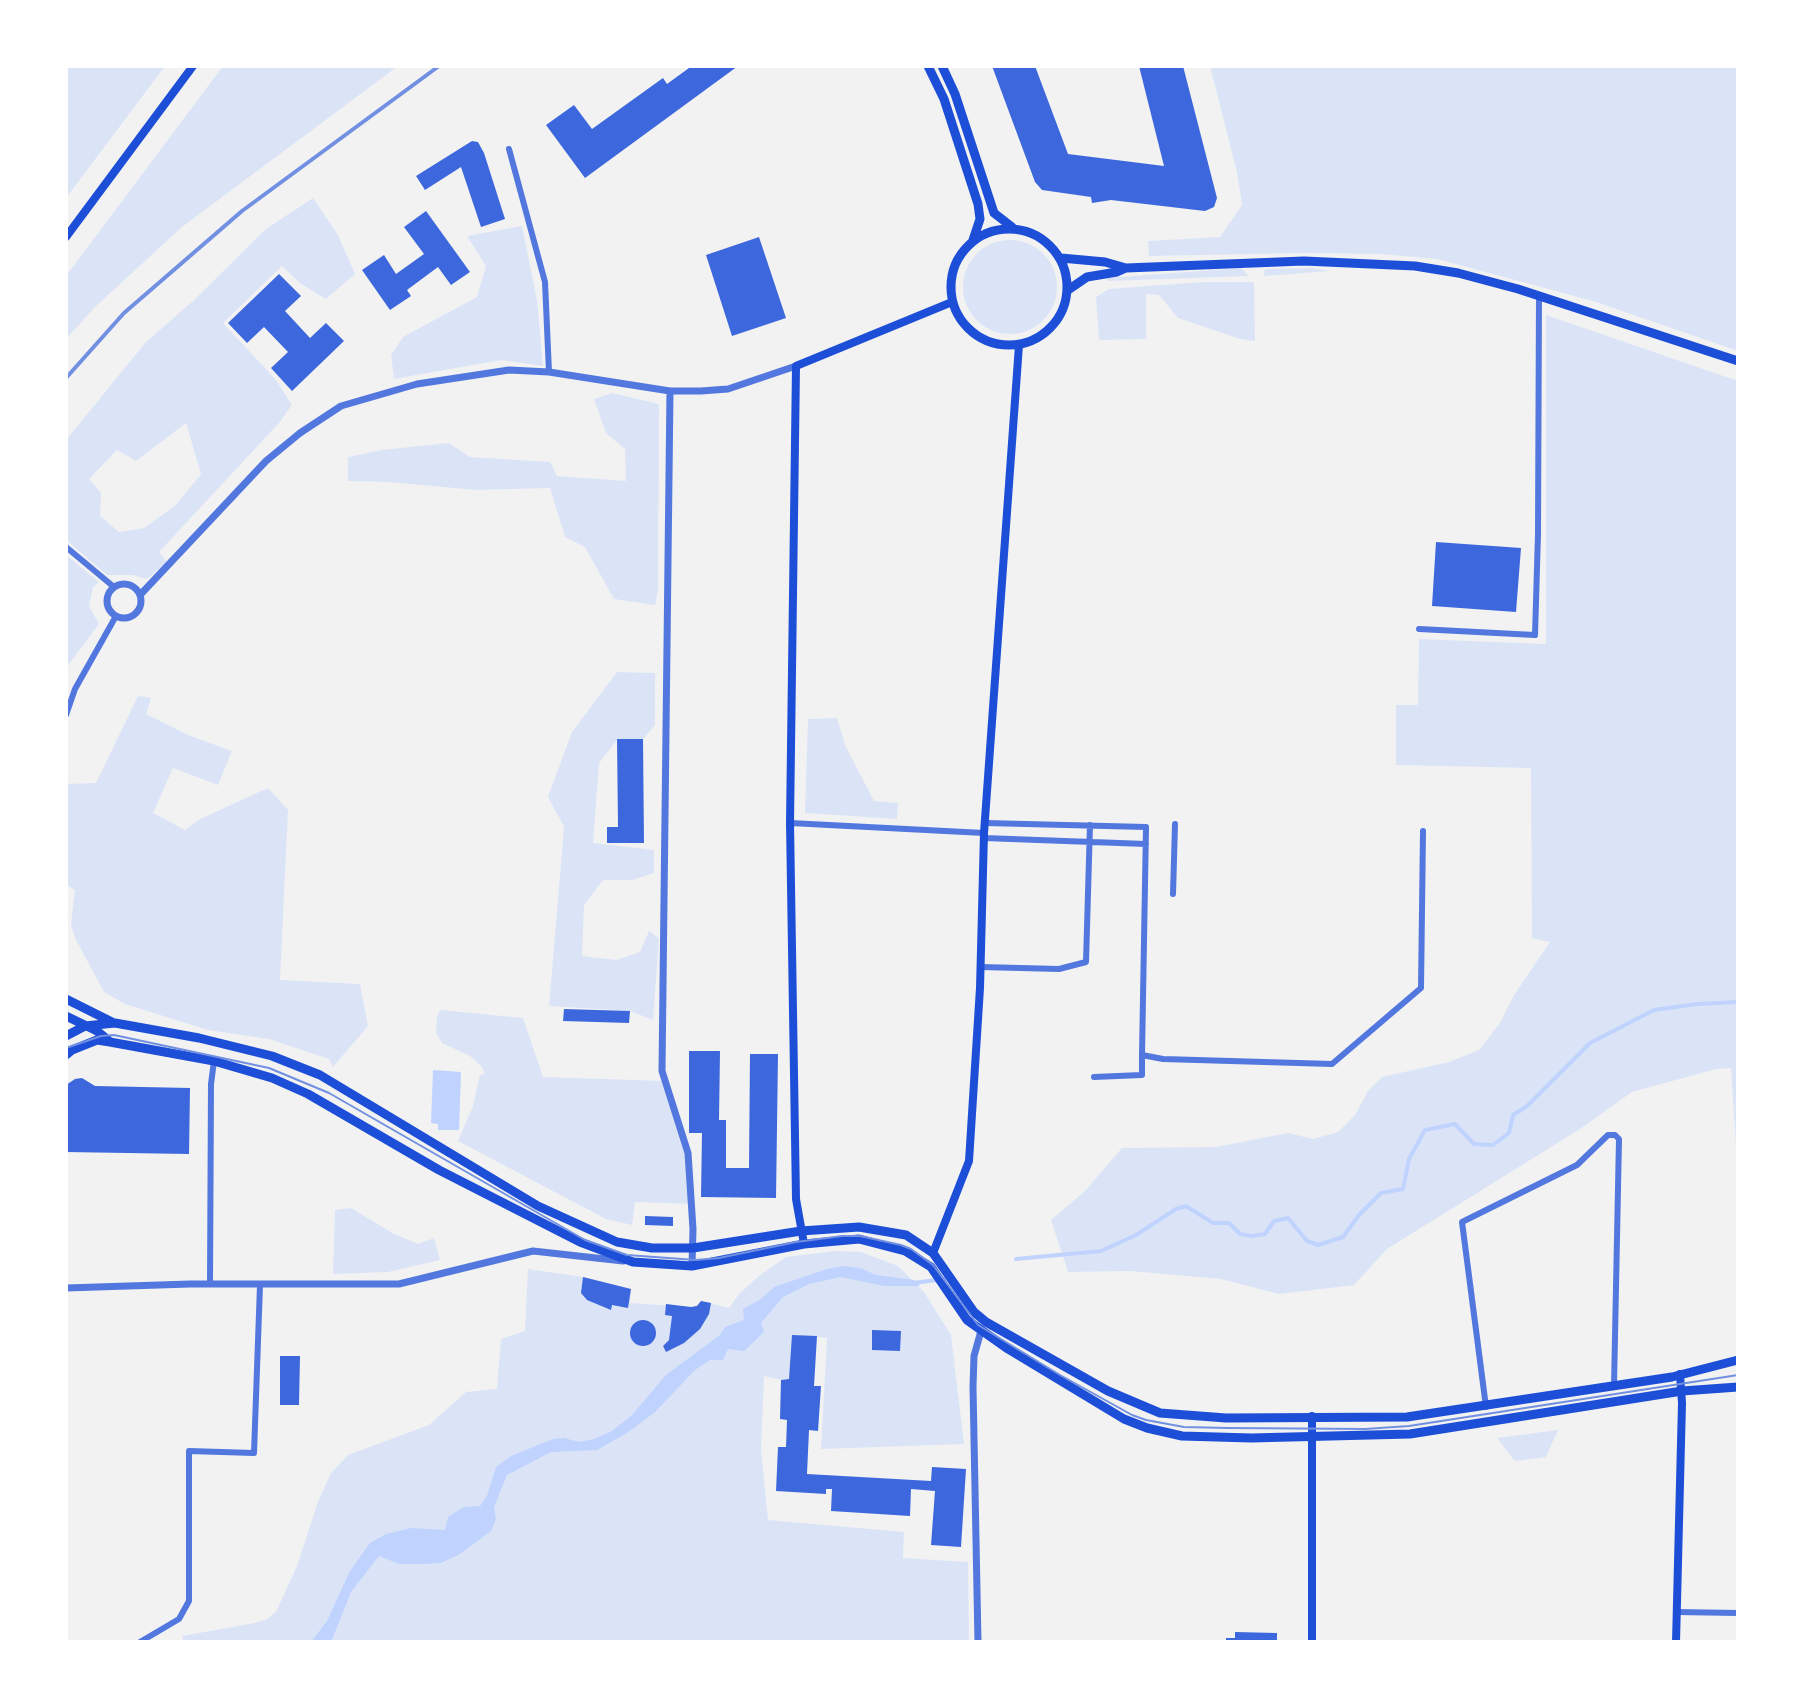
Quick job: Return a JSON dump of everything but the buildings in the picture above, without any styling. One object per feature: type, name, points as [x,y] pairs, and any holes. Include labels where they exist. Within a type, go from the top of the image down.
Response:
[{"type":"main road","points":[[66,237],[193,66]]},
{"type":"main road","points":[[928,66],[944,99],[980,219],[973,240],[957,259],[951,280],[952,302],[962,322],[978,336],[998,344],[1019,345],[1038,338],[1054,325],[1064,308],[1068,290],[1067,273],[1061,258],[1049,243],[1034,233],[1002,222],[994,213],[955,94],[942,66]]},
{"type":"main road","points":[[973,240],[992,230],[1015,228]]},
{"type":"main road","points":[[1061,258],[1105,262],[1126,268],[1304,261],[1395,265],[1458,273],[1539,295],[1738,361]]},
{"type":"main road","points":[[1068,290],[1087,277],[1126,268]]},
{"type":"main road","points":[[804,1244],[796,1199],[790,823],[796,366],[952,302]]},
{"type":"main road","points":[[937,1257],[969,1161],[981,967],[984,831],[1019,345]]},
{"type":"main road","points":[[66,999],[115,1023]]},
{"type":"main road","points":[[66,1016],[97,1031],[110,1042]]},
{"type":"main road","points":[[66,1036],[85,1026],[115,1023],[199,1038],[272,1056],[320,1075],[538,1206],[617,1242],[652,1248],[693,1248],[801,1231],[859,1227],[906,1235],[937,1257],[981,1331],[1091,1401],[1147,1428],[1182,1436],[1410,1434],[1682,1391],[1738,1387]]},
{"type":"main road","points":[[66,1055],[97,1040],[214,1061],[272,1078],[308,1094],[439,1170],[595,1249],[633,1262],[692,1266],[804,1244],[859,1239],[905,1251],[931,1267],[971,1316],[1108,1391],[1160,1413],[1226,1418],[1407,1417],[1614,1386],[1738,1360]]},
{"type":"main road","points":[[1676,1642],[1680,1374]]},
{"type":"main road","points":[[1312,1416],[1312,1642]]},
{"type":"street","points":[[509,149],[545,282],[549,372]]},
{"type":"street","points":[[1419,629],[1535,635],[1539,295]]},
{"type":"street","points":[[114,587],[107,602],[116,616],[125,618],[137,612],[140,595],[266,461],[300,433],[341,406],[417,384],[509,370],[549,372],[670,391],[728,389],[796,366]]},
{"type":"street","points":[[670,391],[662,1071],[688,1153],[692,1266]]},
{"type":"street","points":[[66,547],[114,587],[129,585],[140,595]]},
{"type":"street","points":[[66,715],[75,689],[116,616]]},
{"type":"street","points":[[790,823],[984,831],[1090,842],[1146,844]]},
{"type":"street","points":[[1173,894],[1175,824]]},
{"type":"street","points":[[984,831],[1090,825],[1146,827],[1142,1075],[1094,1077]]},
{"type":"street","points":[[981,967],[1059,969],[1086,962],[1090,825]]},
{"type":"street","points":[[1142,1055],[1163,1059],[1332,1064],[1421,988],[1423,831]]},
{"type":"street","points":[[210,1284],[211,1084],[214,1061]]},
{"type":"street","points":[[1486,1407],[1462,1222],[1577,1165],[1608,1135],[1619,1139],[1614,1386]]},
{"type":"street","points":[[66,1288],[399,1284],[533,1251],[633,1262]]},
{"type":"street","points":[[140,1642],[179,1619],[189,1601],[189,1451],[254,1453],[260,1285]]},
{"type":"street","points":[[978,1642],[973,1387],[974,1356],[981,1331]]},
{"type":"street","points":[[1676,1612],[1738,1613]]},
{"type":"shaded area","points":[[66,66],[165,66],[66,198]]},
{"type":"shaded area","points":[[223,66],[398,66],[182,227],[95,307],[66,339],[66,276]]},
{"type":"shaded area","points":[[1210,66],[1738,66],[1738,351],[1593,301],[1437,259],[1306,253],[1149,256],[1148,241],[1220,237],[1242,205],[1237,172]]},
{"type":"shaded area","points":[[313,198],[338,235],[355,274],[326,299],[301,284],[282,266],[223,323],[276,380],[292,405],[279,423],[159,552],[167,562],[147,579],[133,575],[107,575],[66,540],[66,440],[146,342],[266,229]],"holes":[[[186,423],[201,474],[176,505],[144,528],[119,532],[100,516],[101,493],[89,479],[117,450],[136,461]]]},
{"type":"shaded area","points":[[522,226],[537,300],[543,366],[501,360],[394,379],[391,355],[403,337],[477,297],[486,266],[467,236]]},
{"type":"shaded area","points":[[1010,240],[1028,244],[1043,254],[1053,269],[1057,287],[1053,305],[1043,320],[1028,330],[1010,334],[992,330],[977,320],[967,305],[963,287],[967,269],[977,254],[992,244]]},
{"type":"shaded area","points":[[1241,268],[1249,276],[1108,281],[1106,278]]},
{"type":"shaded area","points":[[1313,268],[1330,271],[1264,276],[1265,269]]},
{"type":"shaded area","points":[[1203,282],[1254,282],[1255,341],[1178,318],[1159,295],[1146,294],[1146,339],[1099,340],[1096,297],[1109,289]]},
{"type":"shaded area","points":[[1546,315],[1738,381],[1738,1177],[1731,1068],[1716,1069],[1632,1092],[1580,1129],[1387,1249],[1354,1285],[1279,1294],[1221,1279],[1130,1271],[1068,1272],[1051,1220],[1084,1192],[1122,1148],[1216,1147],[1288,1133],[1313,1139],[1338,1132],[1355,1115],[1368,1091],[1382,1077],[1449,1062],[1479,1050],[1500,1023],[1514,995],[1550,942],[1532,938],[1531,768],[1396,765],[1396,705],[1418,705],[1419,639],[1546,644]]},
{"type":"shaded area","points":[[612,393],[659,404],[658,591],[655,605],[614,599],[585,547],[565,537],[550,488],[476,490],[348,481],[348,457],[449,443],[470,457],[550,462],[557,476],[626,481],[625,449],[606,433],[594,399]]},
{"type":"shaded area","points":[[66,555],[99,582],[93,587],[89,606],[99,624],[66,668]]},
{"type":"shaded area","points":[[617,672],[655,673],[655,725],[643,739],[617,740],[599,763],[593,843],[654,850],[654,873],[633,880],[603,880],[584,905],[582,956],[617,960],[640,952],[649,931],[659,938],[653,1020],[630,1011],[549,1006],[564,827],[548,797],[572,732]]},
{"type":"shaded area","points":[[138,696],[151,698],[146,714],[188,735],[232,751],[218,785],[173,768],[153,813],[185,830],[200,819],[268,788],[288,810],[280,980],[360,984],[368,1026],[333,1067],[329,1059],[269,1039],[208,1030],[125,1004],[104,992],[76,940],[71,925],[75,890],[66,885],[66,784],[96,783]]},
{"type":"shaded area","points":[[837,718],[845,745],[874,801],[898,803],[897,819],[805,813],[808,719]]},
{"type":"shaded area","points":[[440,1010],[523,1018],[543,1077],[665,1081],[688,1153],[692,1204],[635,1202],[632,1225],[606,1219],[458,1141],[473,1106],[480,1075],[485,1074],[470,1056],[442,1043],[436,1032]]},
{"type":"shaded area","points":[[351,1208],[394,1234],[418,1244],[434,1238],[440,1260],[388,1272],[333,1274],[335,1210]]},
{"type":"shaded area","points":[[835,1251],[861,1252],[898,1266],[924,1292],[951,1335],[964,1444],[821,1449],[827,1338],[793,1335],[789,1379],[764,1376],[761,1448],[768,1520],[904,1532],[903,1558],[968,1562],[969,1642],[184,1642],[182,1636],[255,1623],[276,1612],[297,1566],[331,1473],[348,1455],[429,1425],[466,1392],[497,1389],[501,1339],[525,1331],[528,1269],[583,1277],[631,1289],[630,1303],[691,1307],[701,1301],[729,1308],[759,1276],[786,1257]]},
{"type":"shaded area","points":[[1558,1430],[1546,1457],[1515,1461],[1497,1438]]},
{"type":"water","points":[[433,1070],[461,1072],[459,1130],[438,1130],[438,1124],[431,1123]]},
{"type":"water","points":[[844,1266],[860,1268],[876,1275],[914,1280],[920,1286],[884,1286],[841,1277],[809,1284],[783,1297],[761,1323],[764,1332],[744,1351],[728,1349],[723,1360],[710,1360],[695,1370],[655,1412],[627,1433],[597,1450],[551,1452],[507,1475],[494,1507],[496,1519],[491,1531],[460,1554],[441,1563],[423,1564],[399,1564],[379,1556],[351,1592],[331,1642],[311,1642],[327,1621],[350,1571],[370,1543],[386,1534],[411,1528],[445,1530],[448,1517],[464,1507],[480,1506],[487,1496],[496,1467],[511,1456],[553,1439],[579,1442],[612,1431],[632,1415],[666,1375],[720,1335],[725,1327],[744,1320],[743,1309],[774,1287]]},
{"type":"waterway","points":[[1016,1259],[1101,1251],[1186,1206],[1213,1223],[1229,1223],[1240,1234],[1265,1234],[1274,1221],[1288,1218],[1307,1241],[1318,1245],[1343,1237],[1381,1193],[1403,1189],[1409,1159],[1425,1130],[1455,1124],[1474,1144],[1493,1145],[1509,1133],[1513,1115],[1526,1107],[1590,1043],[1654,1010],[1738,1002]]},
{"type":"waterway","points":[[913,1283],[945,1279]]},
{"type":"tram line","points":[[66,1048],[101,1036],[114,1035],[269,1068],[329,1093],[585,1240],[627,1255],[696,1260],[719,1258],[842,1236],[860,1236],[901,1245],[933,1265],[978,1325],[1060,1375],[1146,1420],[1184,1427],[1365,1429],[1409,1426],[1738,1375]]},
{"type":"railway","points":[[66,378],[124,313],[242,211],[439,66]]}]
